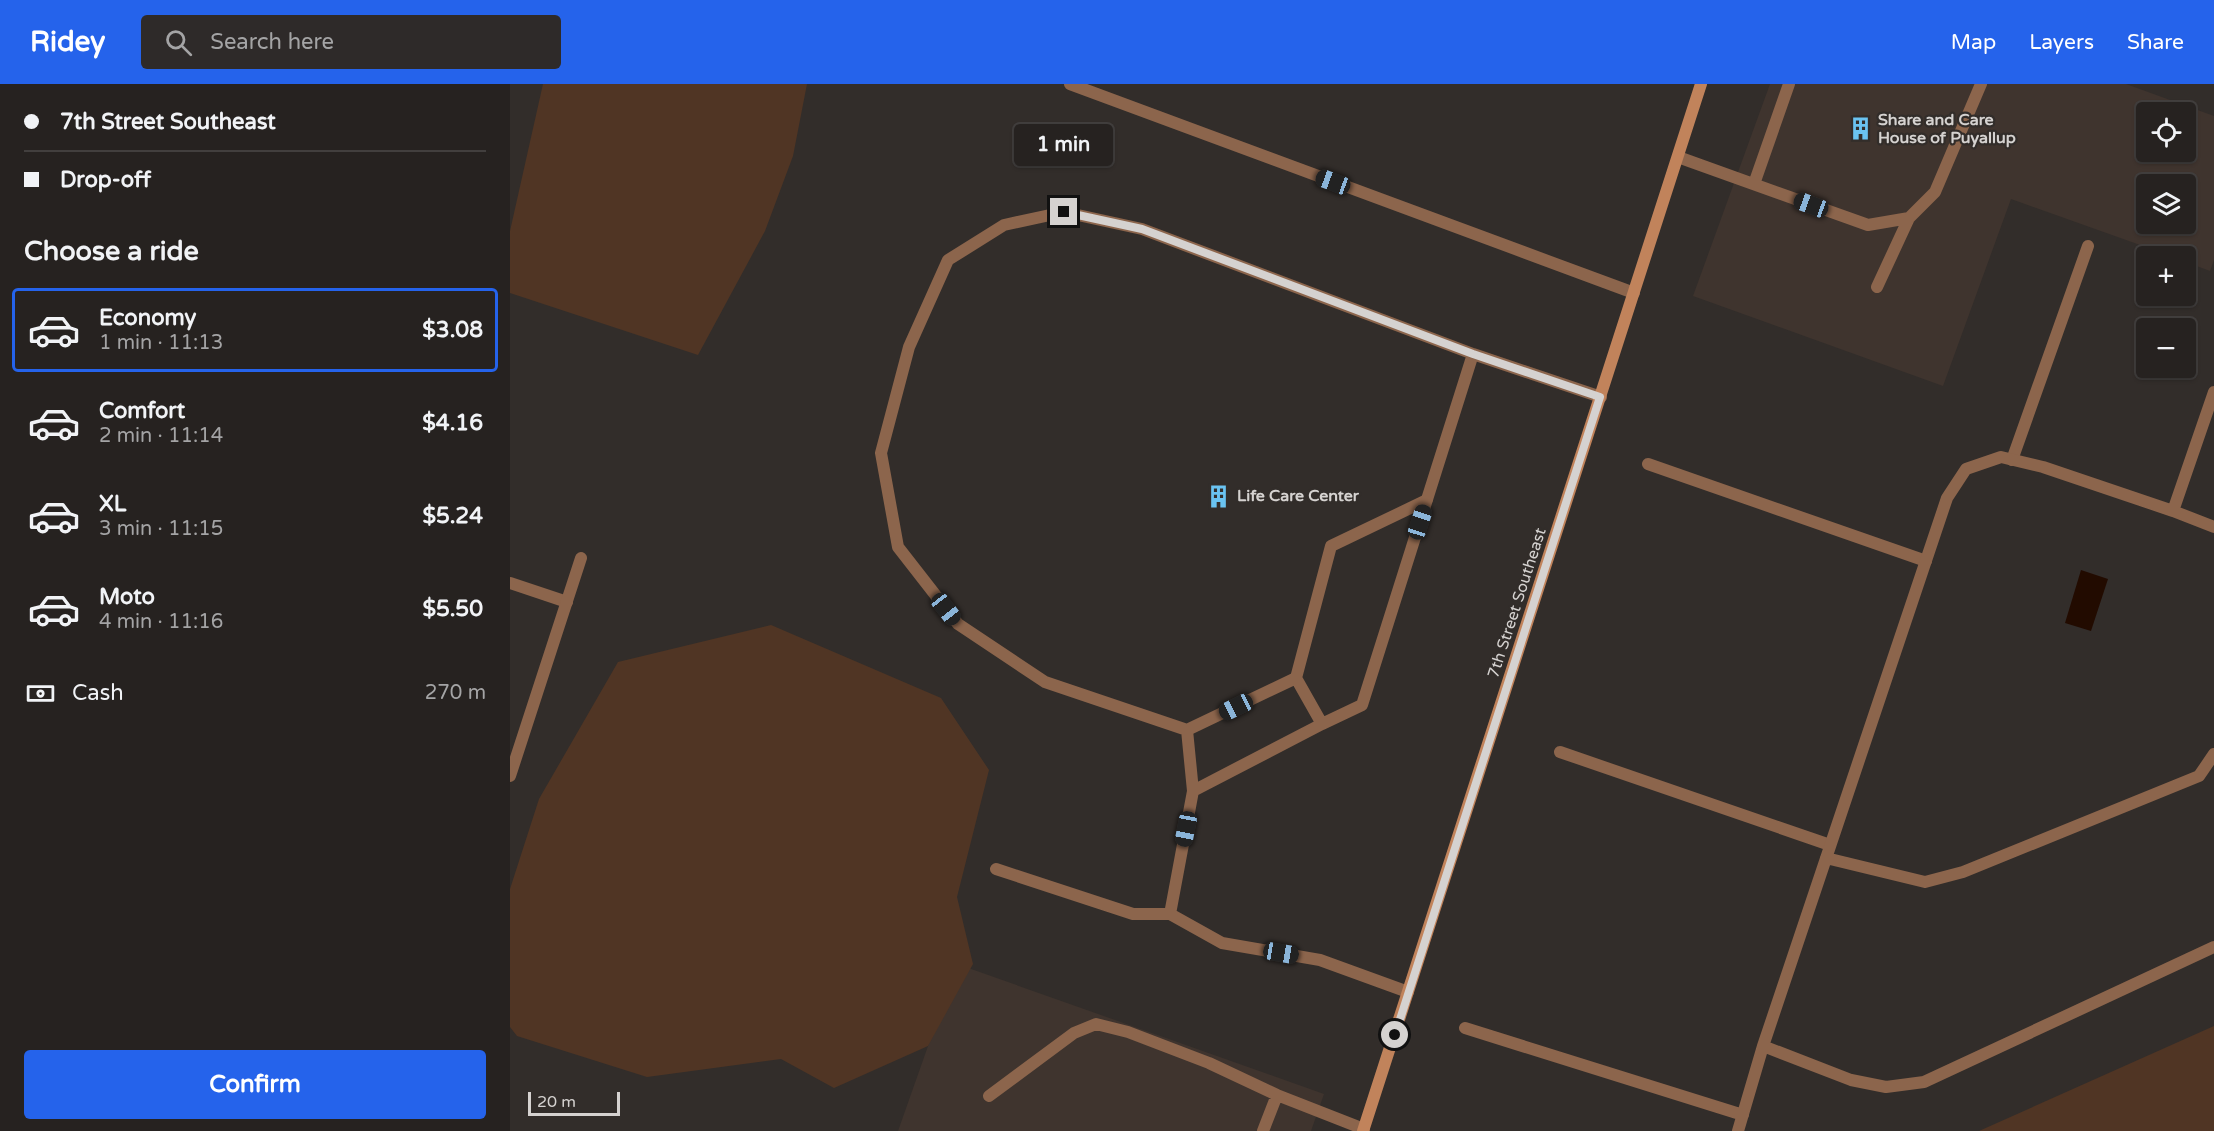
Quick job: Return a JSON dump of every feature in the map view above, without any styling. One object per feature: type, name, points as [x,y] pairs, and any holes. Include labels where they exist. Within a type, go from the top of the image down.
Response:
[{"type":"street","points":[[1070,84],[1634,293]]},
{"type":"street","name":"7th Street Southeast","points":[[1364,1130],[1701,84]]},
{"type":"street","points":[[1754,184],[1789,84]]},
{"type":"street","points":[[1877,286],[1909,218],[1935,192],[1981,84]]},
{"type":"street","points":[[1678,157],[1869,225],[1909,218]]},
{"type":"street","points":[[1296,678],[1187,730],[1045,682],[958,624],[898,547],[881,453],[909,347],[948,260],[1004,225],[1064,212],[1142,229],[1473,354],[1600,397]]},
{"type":"street","points":[[2012,460],[2088,246]]},
{"type":"street","points":[[1193,791],[1362,705],[1473,354]]},
{"type":"street","points":[[2173,511],[2214,392]]},
{"type":"street","points":[[1738,1131],[1763,1046],[1947,498],[1966,469],[2001,457],[2043,467],[2214,526]]},
{"type":"street","points":[[1648,464],[1926,561]]},
{"type":"street","points":[[1322,724],[1296,678],[1331,546],[1427,500]]},
{"type":"street","points":[[510,776],[582,558]]},
{"type":"street","points":[[510,583],[567,602]]},
{"type":"street","points":[[1170,914],[1193,791],[1187,730]]},
{"type":"street","points":[[1560,752],[1830,845]]},
{"type":"street","points":[[1826,858],[1925,882],[1963,872],[2199,776],[2214,754]]},
{"type":"street","points":[[996,869],[1133,914],[1170,914],[1222,943],[1320,960],[1408,992]]},
{"type":"street","points":[[1763,1046],[1851,1080],[1886,1087],[1924,1082],[2214,947]]},
{"type":"street","points":[[989,1096],[1074,1033],[1096,1024],[1128,1032],[1209,1063],[1277,1095],[1364,1130]]},
{"type":"street","points":[[1466,1028],[1743,1115]]},
{"type":"street","points":[[1263,1131],[1277,1095]]},
{"type":"shaded area","points":[[543,84],[807,84],[793,156],[765,231],[698,355],[510,293],[510,231]]},
{"type":"shaded area","points":[[1770,84],[2126,84],[2176,102],[2136,102],[2136,162],[2196,162],[2196,109],[2214,116],[2214,260],[2210,271],[2196,266],[2196,246],[2143,246],[2011,199],[1943,386],[1693,296]]},
{"type":"shaded area","points":[[2081,570],[2108,579],[2091,631],[2065,623]]},
{"type":"shaded area","points":[[771,625],[941,698],[989,770],[957,897],[973,964],[928,1046],[834,1088],[781,1059],[647,1077],[517,1036],[510,1027],[510,889],[539,799],[618,662]]},
{"type":"shaded area","points":[[957,964],[1324,1094],[1311,1131],[898,1131]]},
{"type":"shaded area","points":[[2214,1026],[2214,1131],[1979,1131]]},
{"type":"place","name":"Share and Care House of Puyallup","points":[[1860,129]]},
{"type":"place","name":"Life Care Center","points":[[1219,496]]},
{"type":"route","points":[[1064,212],[1142,229],[1473,354],[1600,397],[1395,1035]]}]
